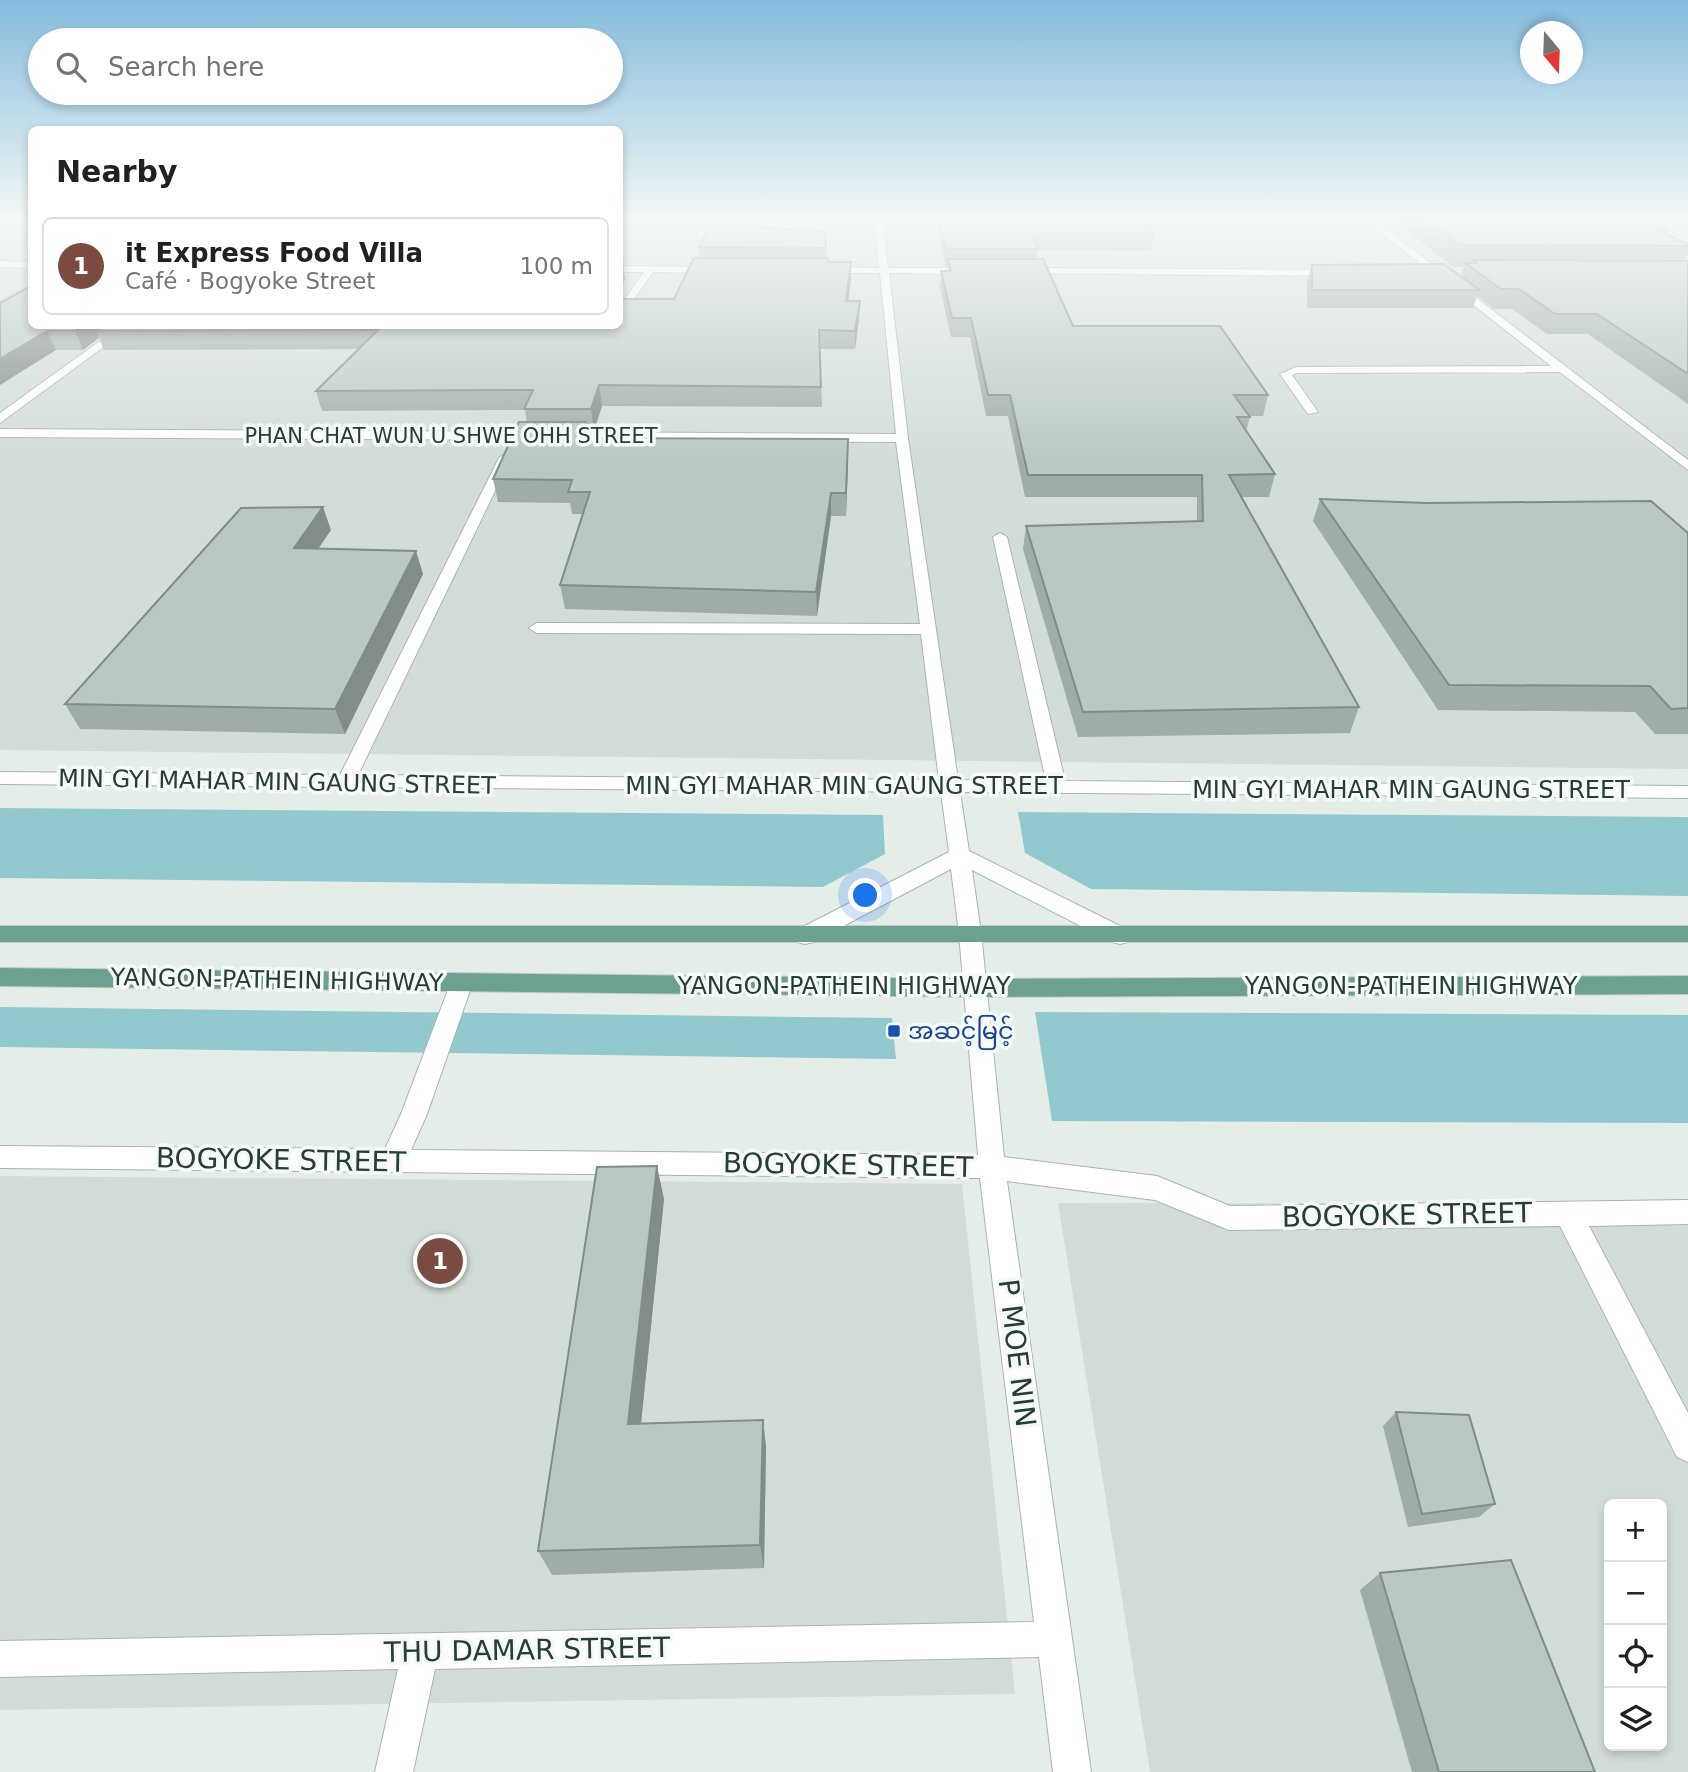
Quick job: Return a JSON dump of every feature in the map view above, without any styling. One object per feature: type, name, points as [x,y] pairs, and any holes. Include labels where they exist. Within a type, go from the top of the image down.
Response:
[{"type":"main road","name":"YANGON-PATHEIN HIGHWAY","points":[[0,934],[1688,934]]},
{"type":"main road","name":"YANGON-PATHEIN HIGHWAY","points":[[0,976],[460,987],[1688,985]]},
{"type":"street","name":"P MOE NIN","points":[[886,299],[902,438],[970,933],[992,1167],[1072,1772]]},
{"type":"street","points":[[1469,299],[1688,466]]},
{"type":"street","points":[[0,419],[123,329]]},
{"type":"street","points":[[1312,412],[1286,374],[1296,370],[1561,369]]},
{"type":"street","name":"PHAN CHAT WUN U SHWE OHH STREET","points":[[0,433],[902,438]]},
{"type":"street","points":[[345,783],[515,436]]},
{"type":"street","points":[[1000,537],[1057,788]]},
{"type":"street","points":[[537,628],[930,629]]},
{"type":"street","name":"MIN GYI MAHAR MIN GAUNG STREET","points":[[0,778],[345,783],[1688,792]]},
{"type":"street","points":[[805,936],[960,855],[1120,936]]},
{"type":"street","points":[[393,1161],[414,1114],[460,987]]},
{"type":"street","name":"BOGYOKE STREET","points":[[0,1157],[992,1167],[1157,1188],[1229,1218],[1688,1212]]},
{"type":"street","points":[[1568,1213],[1688,1446]]},
{"type":"street","name":"THU DAMAR STREET","points":[[0,1659],[1054,1639]]},
{"type":"street","points":[[394,1772],[420,1652]]},
{"type":"shaded area","points":[[0,299],[28,299],[28,329],[623,329],[623,299],[1688,299],[1688,769],[0,750]]},
{"type":"shaded area","points":[[0,1176],[962,1184],[1015,1694],[0,1710]]},
{"type":"shaded area","points":[[1058,1203],[1688,1204],[1688,1772],[1150,1772]]},
{"type":"water","points":[[0,808],[883,815],[885,854],[823,887],[0,878]]},
{"type":"water","points":[[1018,812],[1688,817],[1688,896],[1091,889],[1025,853]]},
{"type":"water","points":[[0,1007],[892,1018],[896,1059],[0,1047]]},
{"type":"water","points":[[1035,1012],[1688,1015],[1688,1123],[1052,1121]]},
{"type":"building","points":[[8,299],[28,299],[28,329],[78,329],[47,331],[0,359],[0,303]]},
{"type":"building","points":[[623,299],[846,299],[846,301],[860,301],[855,331],[819,330],[821,387],[599,385],[591,409],[524,409],[533,390],[316,391],[378,330],[96,331],[623,329]]},
{"type":"building","points":[[947,299],[1061,299],[1073,326],[1220,326],[1268,395],[1234,395],[1250,417],[1237,417],[1275,474],[1229,475],[1359,707],[1083,712],[1026,526],[1203,521],[1202,475],[1028,475],[1010,395],[988,395],[971,318],[952,318]]},
{"type":"building","points":[[1533,299],[1688,299],[1688,374],[1597,314],[1555,314]]},
{"type":"building","points":[[519,422],[586,422],[580,438],[848,439],[846,493],[831,493],[816,592],[560,585],[590,492],[568,492],[572,480],[493,479]]},
{"type":"building","points":[[1320,499],[1426,503],[1651,501],[1688,533],[1688,708],[1671,709],[1650,686],[1449,685]]},
{"type":"building","points":[[323,507],[294,548],[416,551],[335,709],[65,704],[241,508]]},
{"type":"building","points":[[657,1166],[628,1424],[763,1420],[760,1545],[538,1551],[597,1167]]},
{"type":"building","points":[[1396,1412],[1469,1415],[1495,1504],[1422,1514]]},
{"type":"building","points":[[1511,1560],[1595,1772],[1439,1772],[1380,1573]]},
{"type":"place","name":"အဆင့်မြင့်","points":[[894,1031]]},
{"type":"place","name":"it Express Food Villa","points":[[440,1261]]}]
